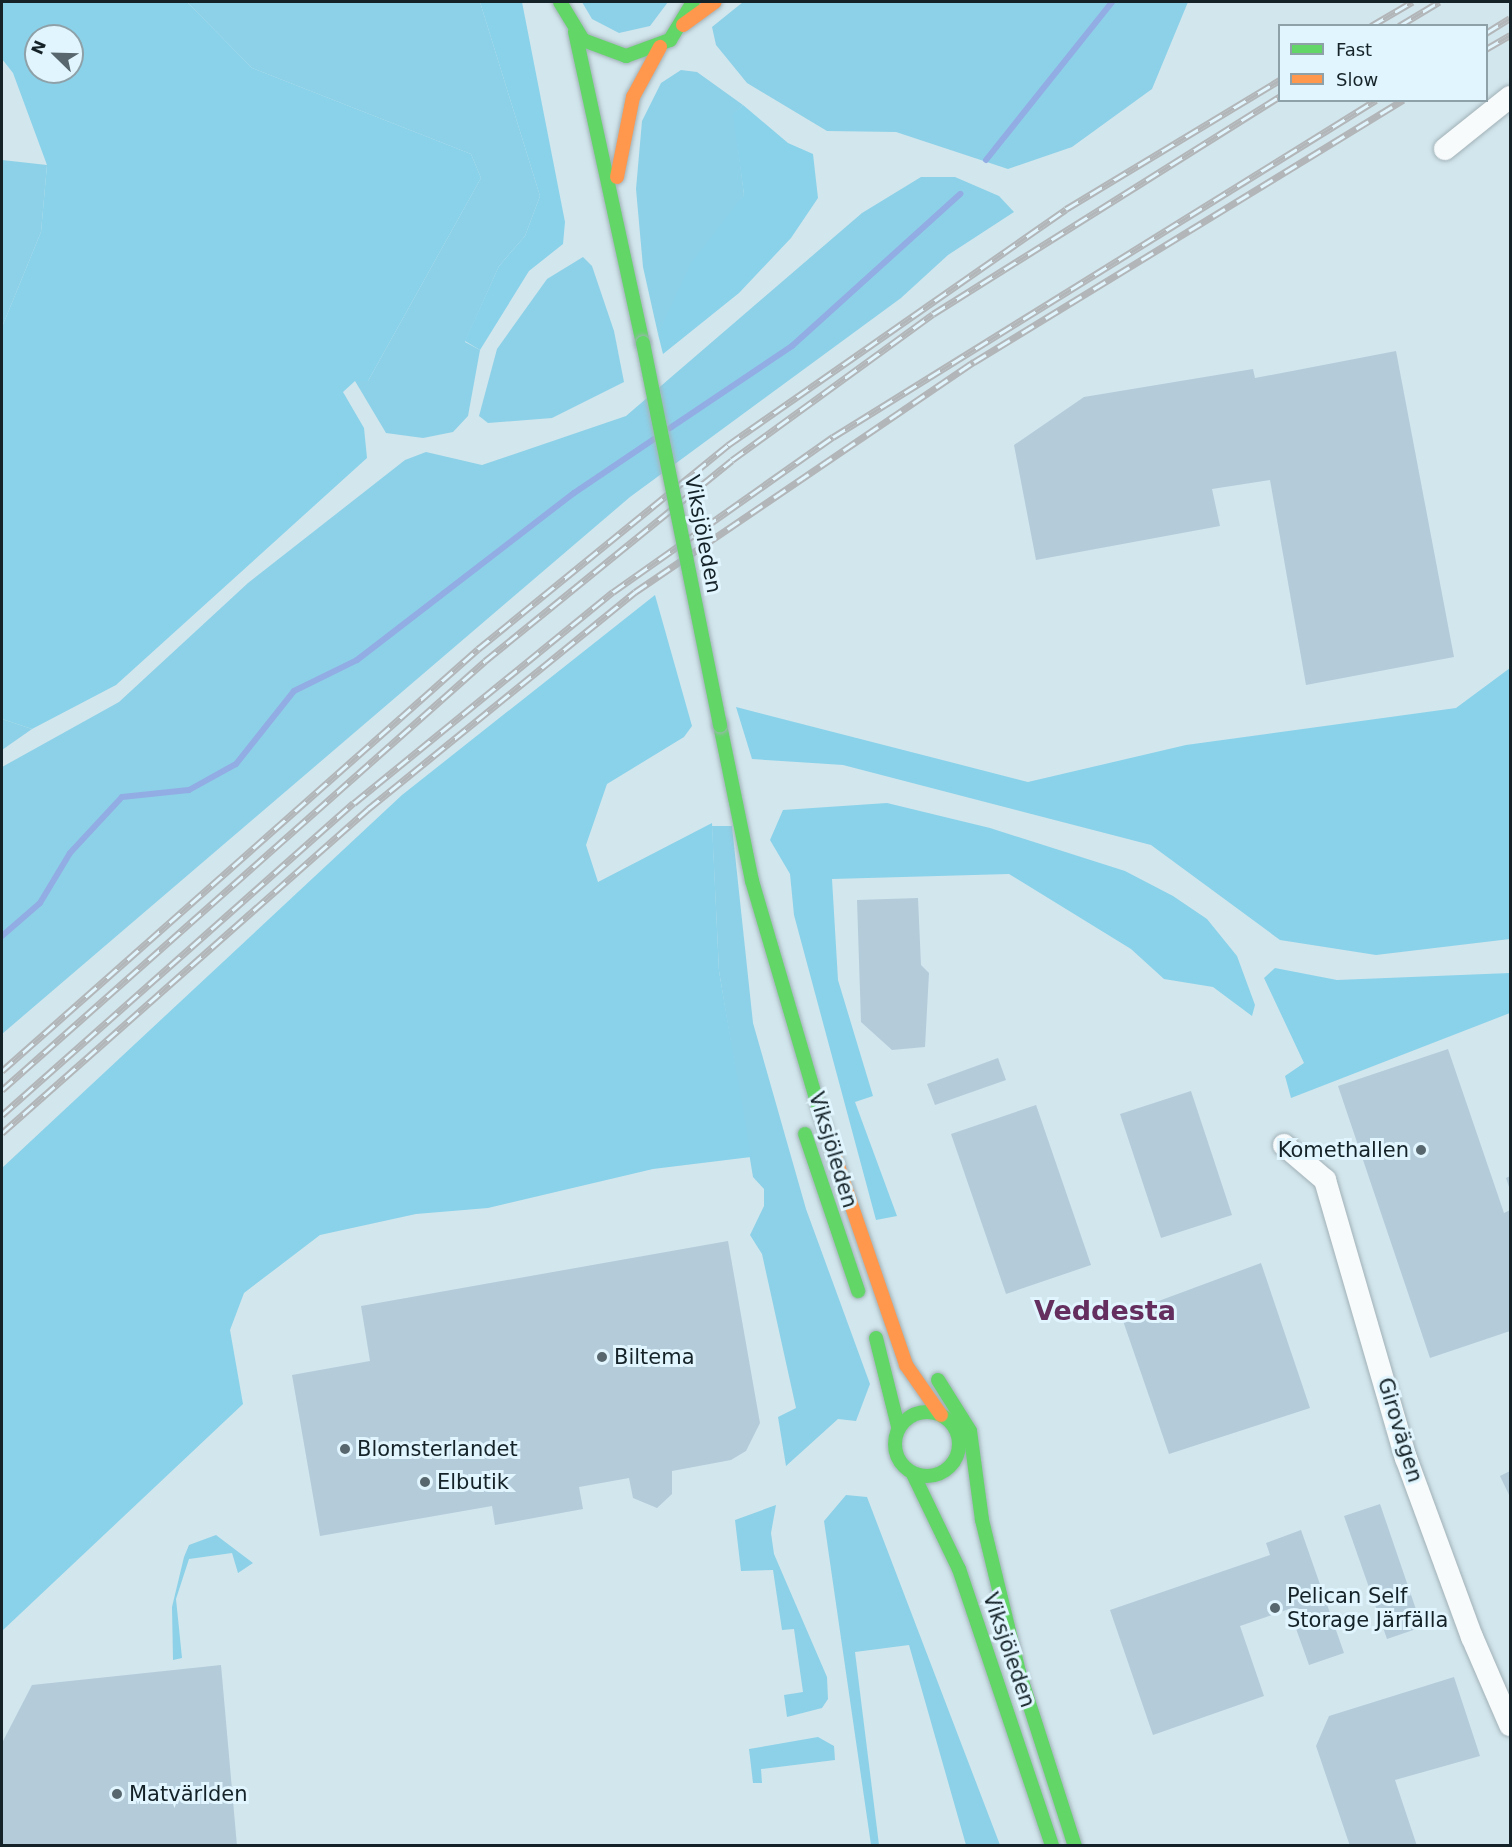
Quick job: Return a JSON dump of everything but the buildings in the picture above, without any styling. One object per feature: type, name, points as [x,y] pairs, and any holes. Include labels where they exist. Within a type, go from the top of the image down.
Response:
[{"type":"main road","name":"Viksjöleden","points":[[561,2],[575,32],[615,196],[752,881],[769,996]]},
{"type":"main road","points":[[683,25],[693,2]]},
{"type":"main road","points":[[575,32],[615,55],[660,46],[683,25],[715,2]]},
{"type":"main road","name":"Viksjöleden","points":[[615,196],[633,97],[660,46]]},
{"type":"main road","name":"Viksjöleden","points":[[752,881],[831,1148],[906,1365],[941,1416]]},
{"type":"main road","name":"Viksjöleden","points":[[799,1115],[866,1313],[898,1426]]},
{"type":"main road","name":"Viksjöleden","points":[[892,1320],[970,1431],[982,1520],[1019,1672]]},
{"type":"main road","points":[[956,1456],[942,1475],[913,1474],[898,1453],[898,1426],[920,1411],[941,1416],[954,1430],[959,1478]]},
{"type":"main road","name":"Viksjöleden","points":[[913,1474],[959,1569],[1052,1845]]},
{"type":"main road","name":"Viksjöleden","points":[[977,1569],[1019,1672],[1075,1845]]},
{"type":"street","points":[[1445,149],[1510,97]]},
{"type":"street","name":"Girovägen","points":[[1284,1145],[1325,1180],[1406,1458],[1472,1637],[1510,1725]]},
{"type":"shaded area","points":[[2,2],[187,2],[252,68],[471,154],[481,178],[368,381],[355,381],[343,392],[364,428],[367,458],[116,685],[32,729],[2,719],[2,327],[41,232],[47,165],[13,73],[2,59]]},
{"type":"shaded area","points":[[187,2],[480,2],[540,196],[525,236],[499,266],[465,342],[480,350],[468,416],[453,432],[423,438],[386,433],[355,381],[368,381],[481,178],[471,154],[252,68]]},
{"type":"shaded area","points":[[480,2],[522,2],[565,222],[563,244],[529,271],[480,350],[465,341],[499,266],[525,236],[540,196]]},
{"type":"shaded area","points":[[582,2],[668,2],[650,26],[619,33],[592,19]]},
{"type":"shaded area","points":[[743,2],[1188,2],[1152,89],[1072,147],[1008,169],[896,132],[827,131],[747,83],[716,45],[712,27]]},
{"type":"shaded area","points":[[681,70],[697,72],[743,105],[734,114],[744,195],[658,334],[643,267],[636,189],[642,121],[661,83]]},
{"type":"shaded area","points":[[743,105],[788,143],[813,154],[818,198],[791,238],[739,293],[663,354],[658,334],[691,263],[744,195],[733,114]]},
{"type":"shaded area","points":[[2,160],[47,165],[41,232],[2,327]]},
{"type":"shaded area","points":[[921,177],[955,177],[999,196],[1014,212],[948,255],[901,298],[630,497],[2,1034],[2,767],[119,702],[248,583],[405,460],[426,452],[482,465],[626,416],[862,213]]},
{"type":"shaded area","points":[[583,257],[592,266],[614,331],[624,382],[552,418],[488,423],[479,416],[497,349],[547,279]]},
{"type":"shaded area","points":[[655,595],[692,726],[684,737],[607,784],[586,845],[598,882],[712,823],[719,971],[751,1157],[653,1169],[488,1208],[416,1214],[320,1235],[244,1293],[230,1330],[243,1404],[2,1631],[2,1168],[402,795]]},
{"type":"shaded area","points":[[1510,668],[1510,939],[1376,955],[1280,940],[1151,845],[843,765],[752,759],[736,707],[1028,782],[1186,745],[1456,708]]},
{"type":"shaded area","points":[[2,719],[32,729],[2,750]]},
{"type":"shaded area","points":[[887,803],[990,828],[1125,871],[1173,896],[1207,919],[1237,956],[1255,1005],[1252,1016],[1213,987],[1164,979],[1131,949],[1009,874],[832,879],[838,980],[873,1096],[855,1102],[897,1216],[876,1220],[794,915],[790,874],[770,840],[783,810]]},
{"type":"shaded area","points":[[712,826],[732,826],[753,1023],[806,1209],[870,1384],[856,1421],[838,1419],[786,1466],[778,1417],[796,1408],[762,1254],[750,1235],[764,1206],[764,1189],[753,1177],[719,971]]},
{"type":"shaded area","points":[[1275,968],[1337,980],[1510,973],[1510,1013],[1291,1098],[1285,1076],[1304,1063],[1264,978]]},
{"type":"shaded area","points":[[846,1495],[867,1497],[1000,1845],[966,1845],[909,1645],[855,1652],[879,1845],[871,1845],[824,1521]]},
{"type":"shaded area","points":[[776,1505],[771,1533],[774,1554],[827,1677],[828,1699],[822,1708],[787,1717],[784,1695],[803,1692],[794,1629],[782,1630],[773,1570],[741,1571],[735,1520]]},
{"type":"shaded area","points":[[216,1535],[253,1563],[238,1573],[232,1553],[189,1559],[176,1599],[182,1658],[173,1660],[172,1607],[184,1557],[189,1545]]},
{"type":"shaded area","points":[[818,1737],[834,1746],[835,1760],[761,1769],[762,1783],[753,1783],[749,1749]]},
{"type":"waterway","points":[[986,160],[1112,2]]},
{"type":"waterway","points":[[670,428],[792,346],[960,194]]},
{"type":"waterway","points":[[2,936],[40,903],[70,853],[122,797],[189,790],[236,764],[294,691],[357,660],[574,493],[654,439]]},
{"type":"railway","points":[[1374,24],[1412,2]]},
{"type":"railway","points":[[1402,24],[1439,2]]},
{"type":"railway","points":[[1488,32],[1510,18]]},
{"type":"railway","points":[[1488,48],[1510,35]]},
{"type":"railway","points":[[2,1071],[478,649],[728,445],[1066,209],[1278,81]]},
{"type":"railway","points":[[2,1090],[485,661],[732,460],[933,314],[1278,97]]},
{"type":"railway","points":[[2,1115],[354,803],[613,592],[833,437],[1373,102]]},
{"type":"railway","points":[[2,1133],[368,809],[635,592],[974,362],[1400,102]]},
{"type":"traffic: fast","points":[[560,2],[583,40],[626,56],[670,40],[693,2]]},
{"type":"traffic: fast","points":[[575,32],[643,343]]},
{"type":"traffic: fast","points":[[643,343],[720,725]]},
{"type":"traffic: fast","points":[[720,725],[752,881],[824,1125]]},
{"type":"traffic: fast","points":[[805,1134],[858,1291]]},
{"type":"traffic: fast","points":[[876,1338],[898,1426]]},
{"type":"traffic: fast","points":[[938,1380],[970,1431],[982,1520],[1019,1672],[1075,1846]]},
{"type":"traffic: fast","points":[[921,1412],[933,1412],[950,1421],[957,1432],[959,1444],[957,1456],[950,1467],[933,1476],[921,1476],[909,1471],[900,1462],[895,1450],[895,1438],[900,1426],[909,1417],[921,1412]]},
{"type":"traffic: fast","points":[[913,1474],[959,1569],[1052,1846]]},
{"type":"traffic: slow","points":[[683,25],[715,2]]},
{"type":"traffic: slow","points":[[617,177],[633,97],[660,47]]},
{"type":"traffic: slow","points":[[824,1125],[906,1365],[941,1415]]},
{"type":"place","name":"Komethallen","points":[[1421,1150]]},
{"type":"place","name":"Biltema","points":[[602,1357]]},
{"type":"place","name":"Blomsterlandet","points":[[345,1449]]},
{"type":"place","name":"Elbutik","points":[[425,1482]]},
{"type":"place","name":"Pelican Self Storage Järfälla","points":[[1275,1608]]},
{"type":"place","name":"Matvärlden","points":[[117,1794]]},
{"type":"district","name":"Veddesta","points":[[1105,1311]]}]
